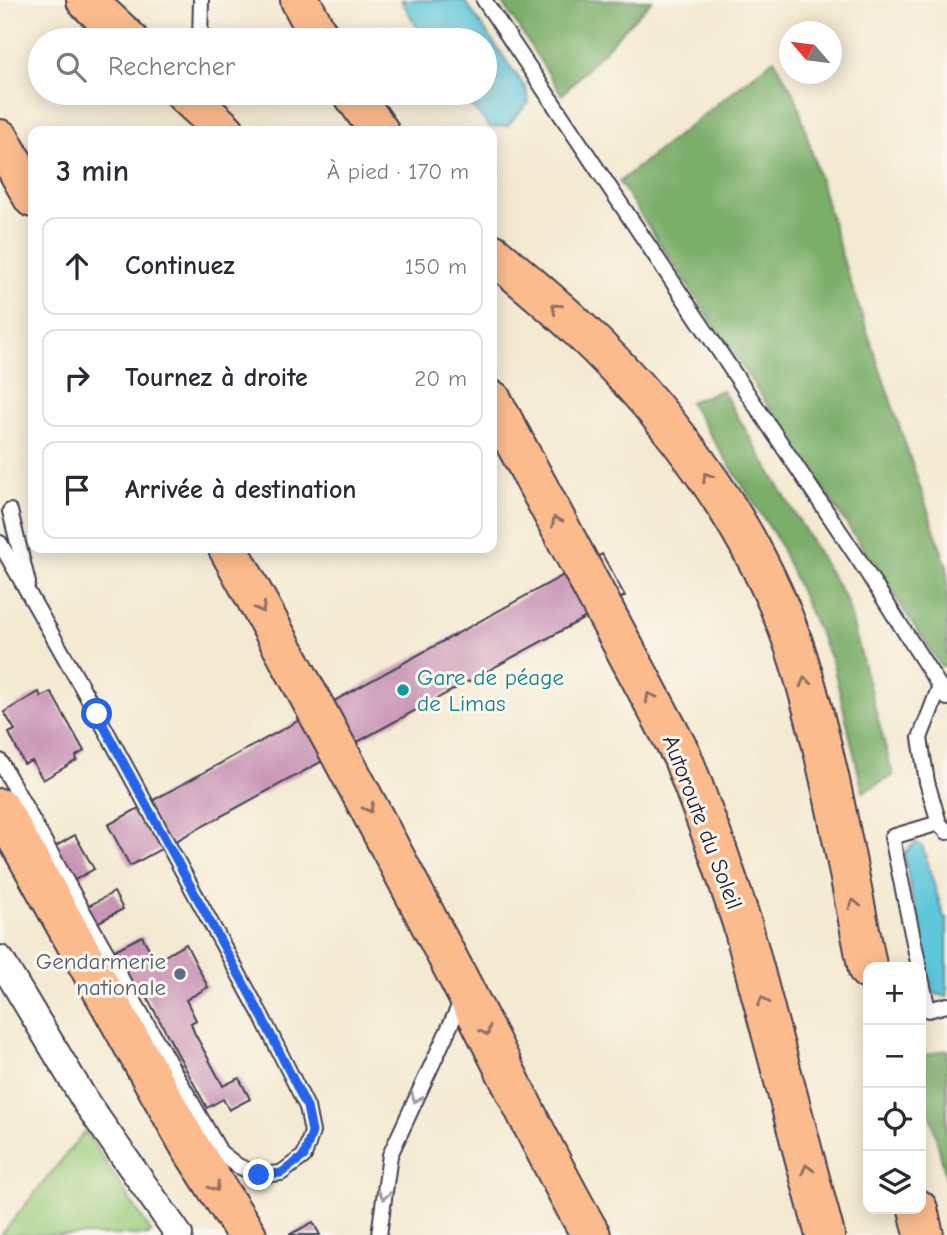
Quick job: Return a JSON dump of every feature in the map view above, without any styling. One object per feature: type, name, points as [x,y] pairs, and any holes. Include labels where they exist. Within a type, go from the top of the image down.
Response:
[{"type":"highway","points":[[86,0],[116,28]]},
{"type":"highway","points":[[300,0],[315,28]]},
{"type":"highway","points":[[361,105],[375,126]]},
{"type":"highway","points":[[0,139],[28,189]]},
{"type":"highway","points":[[497,257],[579,328],[643,395],[699,465],[746,541],[783,619],[798,659],[831,789],[866,962]]},
{"type":"highway","name":"Autoroute du Soleil","points":[[497,409],[682,756],[742,923],[825,1235]]},
{"type":"highway","points":[[231,553],[327,728],[466,992],[563,1186],[591,1235]]},
{"type":"highway","points":[[0,808],[189,1145],[247,1235]]},
{"type":"highway","points":[[919,1214],[924,1235]]},
{"type":"street","points":[[0,959],[87,1104],[179,1235]]},
{"type":"lane","points":[[200,28],[201,0]]},
{"type":"lane","points":[[484,0],[859,560],[943,692],[920,738],[928,782],[943,827],[892,837],[918,962]]},
{"type":"lane","points":[[10,511],[33,601]]},
{"type":"lane","points":[[0,543],[97,714],[262,1017],[307,1107],[312,1132],[304,1156],[281,1173],[259,1175],[238,1166],[220,1152],[83,913],[0,761]]},
{"type":"lane","points":[[379,1235],[390,1155],[466,992]]},
{"type":"lane","points":[[926,1001],[928,1010],[947,1005]]},
{"type":"green space","points":[[501,0],[652,0],[562,95]]},
{"type":"green space","points":[[774,59],[779,68],[779,84],[788,84],[796,98],[844,263],[947,567],[947,667],[941,666],[619,182]]},
{"type":"green space","points":[[722,390],[847,602],[893,776],[863,792],[833,664],[777,539],[689,402]]},
{"type":"green space","points":[[947,1050],[947,1182],[926,1096],[926,1055]]},
{"type":"green space","points":[[85,1131],[151,1232],[148,1235],[1,1235]]},
{"type":"water","points":[[401,0],[464,0],[484,28],[418,28]]},
{"type":"water","points":[[497,47],[526,89],[529,102],[507,126],[489,126],[470,105],[497,105]]},
{"type":"water","points":[[916,842],[923,848],[944,918],[947,918],[947,997],[930,992],[904,854]]},
{"type":"building","name":"Gare de péage de Limas","points":[[602,554],[625,596],[130,866],[108,825]]},
{"type":"building","points":[[39,692],[41,697],[51,692],[84,751],[76,756],[77,760],[43,780],[32,761],[24,764],[9,733],[15,730],[4,712]]},
{"type":"building","points":[[75,835],[94,869],[71,882],[53,848]]},
{"type":"building","points":[[114,892],[123,909],[95,924],[87,907]]},
{"type":"building","points":[[142,936],[156,961],[186,944],[208,987],[186,1000],[196,1020],[191,1023],[194,1032],[223,1086],[239,1078],[250,1099],[229,1110],[223,1099],[207,1108],[142,988],[133,992],[111,952]]},
{"type":"building","points":[[313,1222],[320,1235],[289,1235]]},
{"type":"place","name":"Gare de péage de Limas","points":[[403,690]]},
{"type":"place","name":"Gendarmerie nationale","points":[[180,974]]},
{"type":"route","points":[[97,714],[262,1017],[307,1107],[312,1132],[304,1156],[281,1173],[259,1175]]}]
